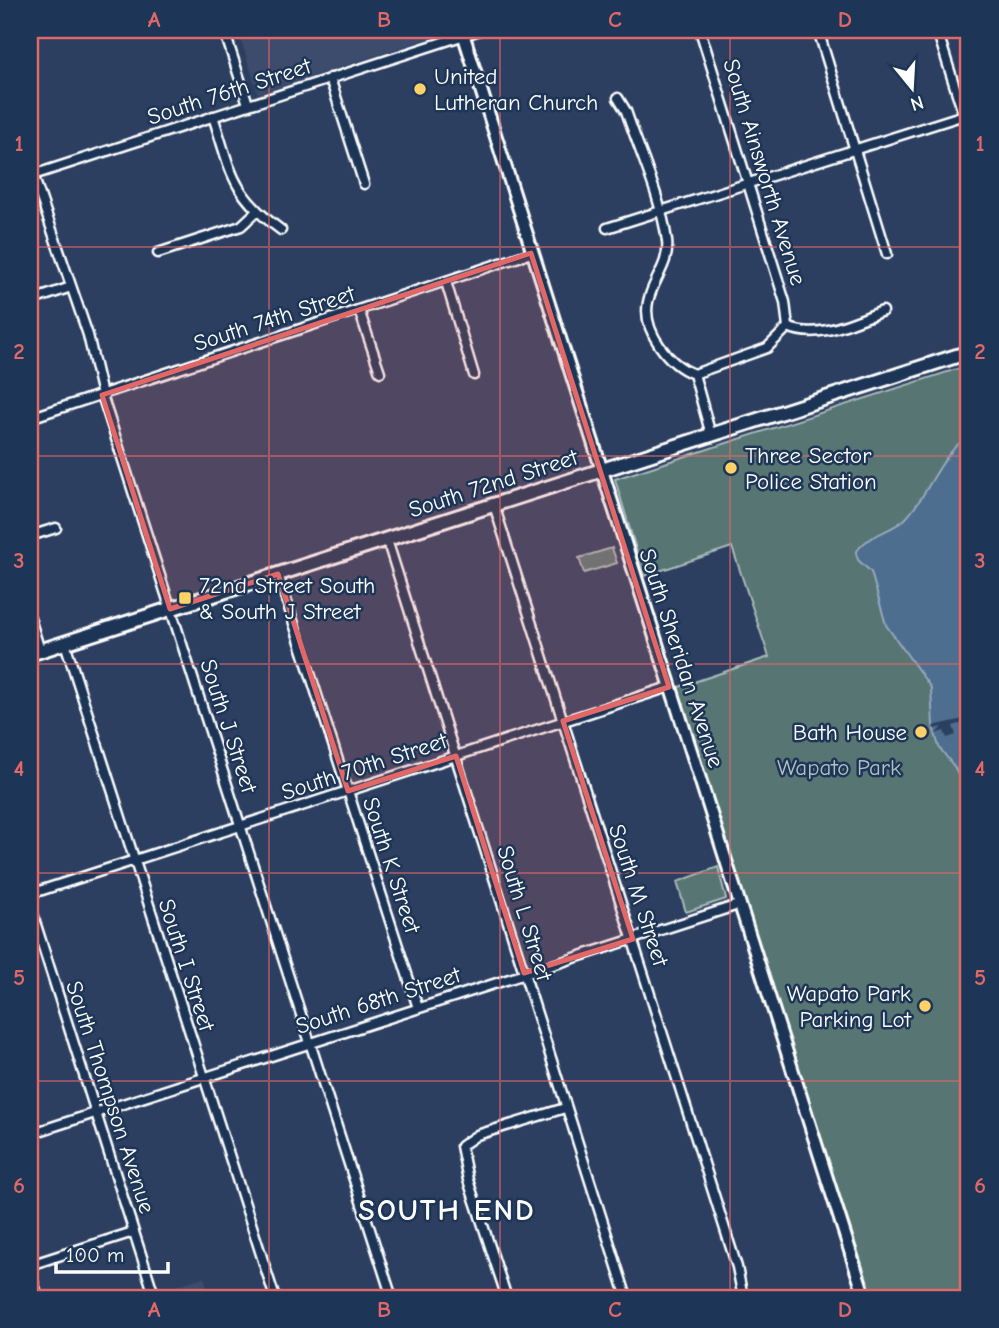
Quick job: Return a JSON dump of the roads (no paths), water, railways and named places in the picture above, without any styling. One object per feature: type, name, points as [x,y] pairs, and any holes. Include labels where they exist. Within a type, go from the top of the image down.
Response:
[{"type":"main road","name":"South 72nd Street","points":[[35,652],[969,352]]},
{"type":"street","points":[[224,30],[248,104]]},
{"type":"street","name":"South 76th Street","points":[[31,172],[331,78],[463,32],[480,30]]},
{"type":"street","name":"South Ainsworth Avenue","points":[[700,30],[785,302],[788,327]]},
{"type":"street","points":[[818,30],[887,254]]},
{"type":"street","points":[[937,30],[969,132]]},
{"type":"street","name":"South Sheridan Avenue","points":[[463,32],[738,905],[865,1298]]},
{"type":"street","points":[[331,78],[364,184]]},
{"type":"street","points":[[618,98],[626,111],[668,245],[660,275],[648,302],[648,312],[662,351],[676,365],[694,374],[767,348],[788,327],[799,333],[818,332],[883,311]]},
{"type":"street","points":[[607,228],[964,115]]},
{"type":"street","points":[[213,116],[237,185],[256,212],[281,230]]},
{"type":"street","name":"South J Street","points":[[31,172],[88,335],[102,395],[392,1298]]},
{"type":"street","points":[[158,253],[241,226],[256,212]]},
{"type":"street","name":"South 74th Street","points":[[30,418],[531,253]]},
{"type":"street","points":[[446,282],[474,375]]},
{"type":"street","points":[[30,301],[71,287]]},
{"type":"street","points":[[359,310],[380,372]]},
{"type":"street","points":[[694,374],[711,435]]},
{"type":"street","name":"South M Street","points":[[494,505],[737,1268],[743,1298]]},
{"type":"street","points":[[30,536],[56,528]]},
{"type":"street","name":"South L Street","points":[[387,540],[627,1298]]},
{"type":"street","name":"South K Street","points":[[278,574],[418,1008]]},
{"type":"street","points":[[30,618],[35,652]]},
{"type":"street","name":"South I Street","points":[[65,643],[275,1298]]},
{"type":"street","name":"South 70th Street","points":[[30,894],[669,687]]},
{"type":"street","name":"South 68th Street","points":[[30,1134],[738,905]]},
{"type":"street","name":"South Thompson Avenue","points":[[30,906],[155,1298]]},
{"type":"street","points":[[507,1298],[463,1163],[461,1149],[465,1140],[565,1108]]},
{"type":"street","points":[[30,1265],[133,1231]]},
{"type":"street","points":[[30,1278],[37,1298]]},
{"type":"place","name":"United Lutheran Church","points":[[420,89]]},
{"type":"place","name":"Three Sector Police Station","points":[[731,468]]},
{"type":"place","name":"72nd Street South & South J Street","points":[[185,598]]},
{"type":"place","name":"Bath House","points":[[921,732]]},
{"type":"place","name":"Wapato Park Parking Lot","points":[[925,1006]]},
{"type":"district","name":"SOUTH END","points":[[447,1210]]},
{"type":"park label","name":"Wapato Park","points":[[839,767]]}]
